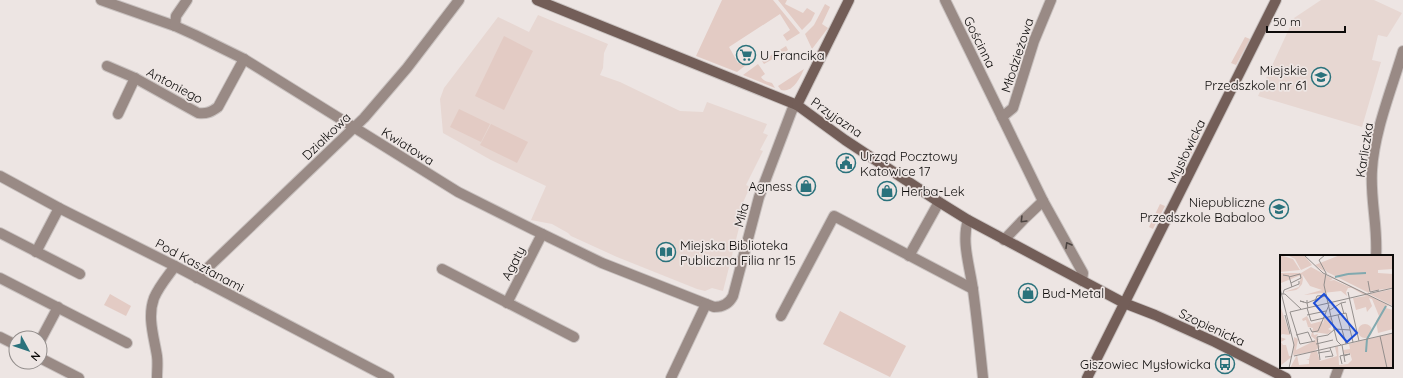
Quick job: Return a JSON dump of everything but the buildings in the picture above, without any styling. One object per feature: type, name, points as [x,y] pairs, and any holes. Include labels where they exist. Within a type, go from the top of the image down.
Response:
[{"type":"street","name":"Kwiatowa","points":[[101,0],[174,26],[244,59],[458,192],[602,263],[706,304]]},
{"type":"street","points":[[174,26],[176,16],[187,0]]},
{"type":"street","name":"Działkowa","points":[[197,278],[354,128],[408,68],[459,0]]},
{"type":"street","name":"Przyjazna","points":[[537,0],[797,105],[845,140],[938,202],[1004,240],[1124,303]]},
{"type":"street","points":[[797,105],[849,0]]},
{"type":"street","name":"Gościnna","points":[[945,0],[1002,117]]},
{"type":"street","name":"Młodzieżowa","points":[[1002,117],[1013,108],[1034,41],[1051,0]]},
{"type":"street","name":"Mysłowicka","points":[[1087,378],[1276,0]]},
{"type":"street","name":"Karliczka","points":[[1376,255],[1377,244],[1373,208],[1372,169],[1378,132],[1403,51]]},
{"type":"street","name":"Antoniego","points":[[107,66],[135,78],[198,113],[207,114],[218,107],[244,59]]},
{"type":"street","name":"Antoniego","points":[[118,114],[135,78]]},
{"type":"street","name":"Miła","points":[[706,304],[714,307],[721,307],[730,302],[733,296],[759,197],[792,110],[797,105]]},
{"type":"street","points":[[1002,117],[1043,201],[1083,273],[1082,281]]},
{"type":"street","name":"Pod Kasztanami","points":[[0,176],[59,208],[175,266],[389,378]]},
{"type":"street","points":[[1004,240],[1043,201]]},
{"type":"street","points":[[909,256],[938,202]]},
{"type":"street","points":[[36,252],[59,208]]},
{"type":"street","points":[[781,316],[834,216],[973,289]]},
{"type":"street","points":[[968,220],[965,238],[973,289],[983,378]]},
{"type":"street","points":[[0,233],[80,274]]},
{"type":"street","name":"Agaty","points":[[508,303],[542,234]]},
{"type":"street","points":[[157,378],[157,357],[153,341],[152,308],[154,298],[175,266]]},
{"type":"street","points":[[442,269],[574,337]]},
{"type":"street","points":[[0,278],[127,343]]},
{"type":"street","name":"Szopienicka","points":[[1124,303],[1215,342],[1286,378]]},
{"type":"street","points":[[671,378],[706,304]]},
{"type":"street","points":[[46,330],[58,307]]},
{"type":"street","points":[[48,362],[79,378]]},
{"type":"street","points":[[1335,378],[1339,368]]},
{"type":"shaded area","points":[[722,0],[773,0],[800,33],[787,41],[783,35],[790,30],[780,14],[729,47],[738,63],[743,60],[746,65],[737,72],[696,56]]},
{"type":"shaded area","points":[[778,0],[787,0],[785,4],[803,13],[807,8],[815,13],[811,21],[802,30]]},
{"type":"shaded area","name":"Miejskie Przedszkole nr 61","points":[[1321,0],[1374,0],[1402,13],[1387,37],[1378,35],[1372,60],[1381,62],[1362,127],[1258,96],[1294,18]]},
{"type":"shaded area","points":[[825,4],[830,7],[822,24],[828,28],[812,49],[805,34],[814,25]]},
{"type":"shaded area","points":[[538,15],[608,44],[604,53],[603,68],[600,75],[620,82],[680,111],[703,112],[707,102],[767,124],[763,133],[768,135],[760,150],[763,151],[746,185],[750,187],[741,207],[742,216],[723,291],[712,288],[705,291],[697,289],[617,257],[571,236],[552,224],[531,220],[546,186],[491,160],[443,133],[440,99],[444,88],[498,17],[529,32]]},
{"type":"shaded area","points":[[504,36],[533,51],[504,110],[475,96]]},
{"type":"shaded area","points":[[1245,37],[1250,39],[1236,65],[1231,63]]},
{"type":"shaded area","points":[[786,46],[788,50],[764,64],[762,61]]},
{"type":"shaded area","points":[[758,64],[765,74],[761,77],[772,83],[775,88],[743,75]]},
{"type":"shaded area","points":[[804,69],[796,84],[789,89],[781,90],[778,86]]},
{"type":"shaded area","points":[[459,109],[490,124],[481,142],[450,127]]},
{"type":"shaded area","points":[[491,124],[528,142],[517,163],[480,145]]},
{"type":"shaded area","points":[[1195,135],[1200,137],[1190,156],[1186,154]]},
{"type":"shaded area","points":[[1160,204],[1165,206],[1153,229],[1149,227]]},
{"type":"shaded area","points":[[110,294],[131,306],[126,316],[104,305]]},
{"type":"shaded area","points":[[840,311],[906,346],[890,377],[823,344]]},
{"type":"place","name":"U Francika","points":[[746,55]]},
{"type":"place","name":"Miejskie Przedszkole nr 61","points":[[1321,77]]},
{"type":"place","name":"Urząd Pocztowy Katowice 17","points":[[846,163]]},
{"type":"place","name":"Agness","points":[[806,186]]},
{"type":"place","name":"Herba-Lek","points":[[887,191]]},
{"type":"place","name":"Niepubliczne Przedszkole Babaloo","points":[[1279,209]]},
{"type":"place","name":"Miejska Biblioteka Publiczna Filia nr 15","points":[[666,252]]},
{"type":"place","name":"Bud-Metal","points":[[1028,293]]},
{"type":"place","name":"Giszowiec Mysłowicka","points":[[1225,364]]}]
